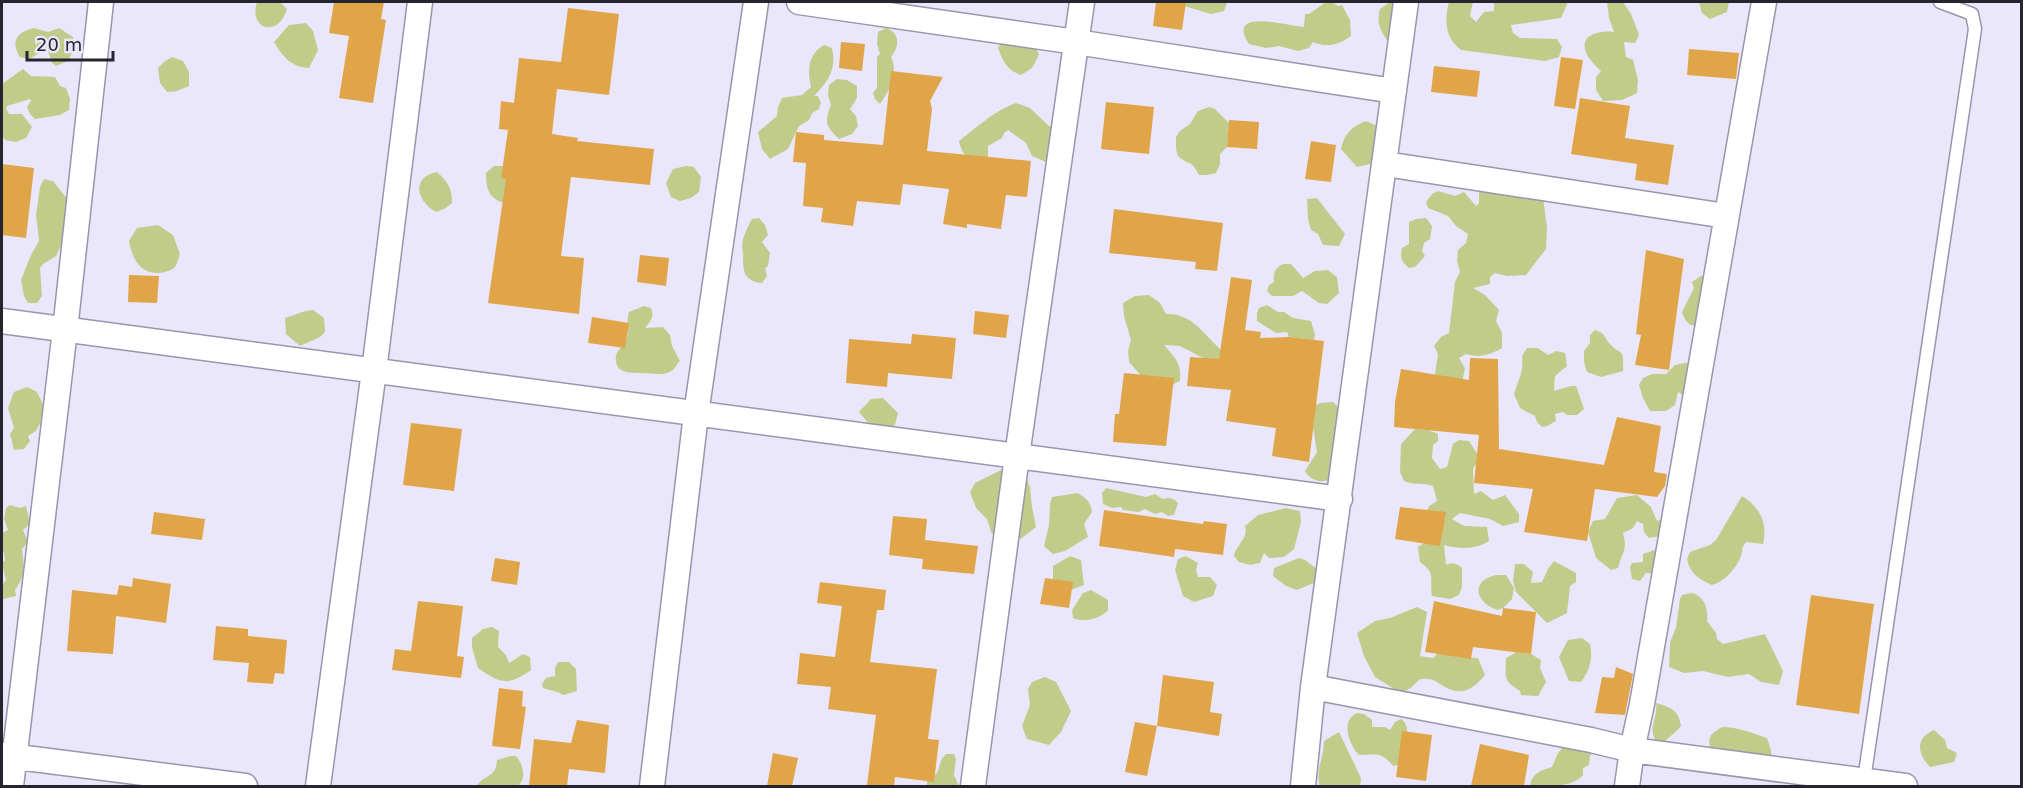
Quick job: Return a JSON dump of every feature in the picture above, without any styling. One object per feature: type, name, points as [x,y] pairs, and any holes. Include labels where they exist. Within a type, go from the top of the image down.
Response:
[{"type":"street","points":[[11,786],[8,755],[65,330],[101,2]]},
{"type":"street","points":[[318,786],[374,371],[420,2]]},
{"type":"street","points":[[652,786],[696,414],[756,2]]},
{"type":"street","points":[[799,2],[1394,91]]},
{"type":"street","points":[[973,786],[1017,456],[1082,2]]},
{"type":"street","points":[[1303,786],[1313,687],[1406,2]]},
{"type":"street","points":[[1627,786],[1764,2]]},
{"type":"street","points":[[1385,164],[1726,216]]},
{"type":"street","points":[[2,321],[1340,499]]},
{"type":"street","points":[[1313,687],[1591,740],[1632,750],[1905,786]]},
{"type":"street","points":[[8,755],[245,786]]},
{"type":"lane","points":[[1864,780],[1975,29],[1972,14],[1940,2]]},
{"type":"green space","points":[[257,2],[280,2],[287,9],[277,24],[265,27],[257,19],[255,11]]},
{"type":"green space","points":[[1178,2],[1227,2],[1224,11],[1211,14]]},
{"type":"green space","points":[[1326,2],[1342,5],[1350,20],[1351,36],[1342,42],[1323,45],[1313,42],[1309,48],[1298,51],[1279,46],[1266,48],[1249,44],[1244,32],[1245,25],[1263,21],[1304,27],[1305,14],[1309,14]]},
{"type":"green space","points":[[1390,2],[1403,2],[1390,44],[1382,32],[1379,19],[1380,9]]},
{"type":"green space","points":[[1449,2],[1473,2],[1470,16],[1476,22],[1484,12],[1494,11],[1494,2],[1568,2],[1561,18],[1511,25],[1513,33],[1520,38],[1557,39],[1562,47],[1559,57],[1545,61],[1461,50],[1452,40],[1447,28]]},
{"type":"green space","points":[[1607,2],[1623,2],[1631,14],[1639,35],[1635,43],[1624,42],[1626,57],[1633,60],[1638,80],[1637,93],[1622,100],[1603,101],[1596,90],[1596,77],[1601,71],[1588,57],[1585,46],[1588,37],[1592,34],[1614,32]]},
{"type":"green space","points":[[1699,2],[1729,2],[1727,12],[1710,19],[1702,13]]},
{"type":"green space","points":[[306,23],[313,31],[318,50],[309,68],[288,60],[274,42],[289,25]]},
{"type":"green space","points":[[34,28],[48,32],[59,28],[73,37],[72,53],[68,61],[56,66],[52,63],[48,51],[45,50],[29,59],[20,57],[16,46],[17,38],[23,32]]},
{"type":"green space","points":[[886,28],[894,33],[897,44],[891,57],[894,69],[892,82],[880,104],[873,93],[877,88],[877,57],[880,54],[877,44],[878,32]]},
{"type":"green space","points":[[1003,39],[1036,48],[1039,55],[1032,68],[1021,75],[1009,68],[998,48]]},
{"type":"green space","points":[[824,45],[832,48],[833,62],[830,75],[814,96],[818,96],[821,103],[819,109],[812,113],[809,120],[799,126],[788,149],[770,159],[762,149],[758,132],[777,116],[782,98],[802,95],[811,87],[810,63],[815,53]]},
{"type":"green space","points":[[172,57],[183,61],[189,72],[189,86],[167,92],[160,83],[158,68]]},
{"type":"green space","points":[[23,69],[31,76],[55,77],[60,86],[66,88],[70,99],[69,110],[60,115],[35,119],[27,107],[30,99],[7,106],[9,114],[22,114],[32,127],[26,138],[16,142],[5,140],[2,135],[2,84]]},
{"type":"green space","points":[[837,79],[847,80],[857,86],[857,98],[850,109],[856,116],[858,126],[852,134],[839,139],[831,131],[827,120],[831,105],[828,96],[829,85]]},
{"type":"green space","points":[[1016,103],[1030,108],[1049,126],[1054,127],[1055,159],[1046,162],[1032,156],[1026,143],[1008,130],[1002,138],[988,146],[988,157],[982,166],[973,162],[962,150],[959,141],[993,115]]},
{"type":"green space","points":[[1209,107],[1215,109],[1229,123],[1227,147],[1220,154],[1220,164],[1216,173],[1199,175],[1192,164],[1178,156],[1176,137],[1190,124],[1198,111]]},
{"type":"green space","points":[[1366,121],[1381,128],[1378,155],[1370,164],[1357,167],[1341,149],[1349,131]]},
{"type":"green space","points":[[494,166],[502,166],[518,185],[504,203],[494,198],[487,188],[486,173]]},
{"type":"green space","points":[[694,167],[701,177],[699,192],[691,198],[680,201],[671,197],[666,183],[673,169]]},
{"type":"green space","points":[[437,172],[449,186],[452,203],[436,212],[424,202],[419,190],[423,179]]},
{"type":"green space","points":[[1490,178],[1543,197],[1547,228],[1546,249],[1526,275],[1507,276],[1495,273],[1490,277],[1490,284],[1473,288],[1485,295],[1499,310],[1496,321],[1502,333],[1502,348],[1484,355],[1466,354],[1459,358],[1465,368],[1462,383],[1434,381],[1438,354],[1434,346],[1441,337],[1449,333],[1455,282],[1460,272],[1457,261],[1458,250],[1466,243],[1468,234],[1456,226],[1448,216],[1428,208],[1426,202],[1432,194],[1438,191],[1455,196],[1464,192],[1476,206],[1479,203],[1479,191]]},
{"type":"green space","points":[[44,179],[53,181],[72,205],[74,218],[56,256],[40,268],[42,296],[37,303],[28,303],[21,280],[39,241],[36,215],[40,187]]},
{"type":"green space","points":[[1317,198],[1345,234],[1339,246],[1323,245],[1318,234],[1311,230],[1307,199]]},
{"type":"green space","points":[[759,218],[765,225],[768,235],[762,242],[770,253],[768,266],[765,268],[767,276],[762,283],[751,280],[746,275],[743,267],[742,246],[752,219]]},
{"type":"green space","points":[[1426,218],[1432,226],[1430,239],[1424,243],[1422,251],[1425,256],[1415,267],[1409,268],[1401,254],[1402,248],[1409,244],[1409,222]]},
{"type":"green space","points":[[158,225],[173,235],[180,254],[175,267],[166,272],[157,273],[145,270],[137,263],[129,241],[137,228]]},
{"type":"green space","points":[[1283,264],[1291,264],[1303,278],[1315,271],[1328,270],[1337,277],[1339,293],[1327,304],[1319,303],[1302,291],[1293,296],[1272,296],[1267,291],[1269,285],[1274,282],[1276,269]]},
{"type":"green space","points":[[1701,276],[1710,277],[1703,327],[1690,324],[1685,320],[1682,312],[1694,288],[1692,282]]},
{"type":"green space","points":[[1149,295],[1160,303],[1166,314],[1176,315],[1192,322],[1226,354],[1222,368],[1180,346],[1164,345],[1179,365],[1180,381],[1163,389],[1145,380],[1129,362],[1128,351],[1131,340],[1123,303],[1135,296]]},
{"type":"green space","points":[[1267,305],[1293,318],[1311,321],[1314,340],[1289,337],[1287,332],[1276,333],[1257,321],[1259,308]]},
{"type":"green space","points":[[644,306],[651,308],[652,314],[645,328],[663,327],[670,335],[672,346],[680,361],[674,369],[667,373],[630,373],[622,371],[617,365],[616,355],[627,337],[629,312]]},
{"type":"green space","points":[[313,310],[324,318],[325,332],[320,337],[300,346],[286,334],[285,318]]},
{"type":"green space","points":[[1595,330],[1603,334],[1613,347],[1621,352],[1623,371],[1601,377],[1587,372],[1584,351],[1590,343],[1590,335]]},
{"type":"green space","points":[[1527,348],[1538,348],[1548,355],[1556,351],[1565,353],[1567,366],[1555,376],[1554,391],[1576,386],[1584,409],[1577,415],[1567,415],[1563,412],[1555,414],[1556,421],[1542,427],[1535,416],[1520,408],[1514,394],[1521,371],[1522,356]]},
{"type":"green space","points":[[1696,364],[1684,396],[1678,392],[1675,405],[1666,411],[1650,411],[1639,385],[1643,378],[1652,374],[1666,374],[1675,365]]},
{"type":"green space","points":[[27,387],[37,392],[42,402],[44,416],[36,431],[28,436],[30,441],[24,449],[14,450],[10,434],[14,428],[8,408],[14,392]]},
{"type":"green space","points":[[883,398],[898,413],[895,425],[883,430],[870,425],[859,412],[871,399]]},
{"type":"green space","points":[[1333,402],[1340,409],[1333,479],[1317,481],[1305,471],[1317,452],[1310,408],[1320,403]]},
{"type":"green space","points":[[1415,429],[1438,434],[1438,441],[1433,445],[1432,458],[1440,469],[1447,467],[1453,444],[1459,440],[1469,441],[1480,458],[1473,469],[1474,494],[1481,491],[1493,500],[1505,495],[1519,514],[1519,522],[1503,526],[1490,519],[1460,513],[1452,519],[1464,526],[1487,527],[1489,541],[1467,548],[1444,545],[1446,565],[1454,564],[1462,568],[1462,587],[1459,595],[1450,599],[1432,596],[1429,570],[1420,562],[1418,547],[1424,543],[1427,510],[1437,501],[1433,486],[1404,481],[1400,472],[1401,444]]},
{"type":"green space","points":[[1007,467],[1023,469],[1030,487],[1036,527],[1022,538],[1012,542],[992,534],[987,519],[976,508],[970,492],[975,483]]},
{"type":"green space","points":[[1106,488],[1146,497],[1155,494],[1163,499],[1173,499],[1178,503],[1174,515],[1168,516],[1162,512],[1155,514],[1145,509],[1138,512],[1123,510],[1121,507],[1112,508],[1103,504],[1102,493]]},
{"type":"green space","points":[[1078,493],[1091,506],[1092,512],[1084,524],[1088,537],[1065,551],[1053,554],[1044,546],[1052,497]]},
{"type":"green space","points":[[1637,495],[1651,507],[1657,521],[1664,518],[1661,536],[1649,538],[1644,532],[1643,524],[1637,521],[1633,528],[1623,533],[1624,551],[1618,568],[1611,570],[1596,558],[1588,532],[1593,521],[1605,519],[1617,498]]},
{"type":"green space","points":[[1742,496],[1754,505],[1761,516],[1764,529],[1763,544],[1746,542],[1733,570],[1721,581],[1712,585],[1703,581],[1690,569],[1687,559],[1690,552],[1710,545],[1716,540]]},
{"type":"green space","points":[[10,505],[20,508],[26,506],[30,524],[23,530],[28,542],[22,549],[23,570],[21,580],[15,590],[16,596],[3,599],[2,585],[6,580],[2,563],[5,560],[2,533],[8,530],[4,519],[6,508]]},
{"type":"green space","points":[[1286,508],[1300,511],[1301,522],[1294,549],[1284,557],[1269,558],[1264,553],[1260,563],[1250,565],[1239,562],[1234,556],[1244,538],[1245,526],[1258,515]]},
{"type":"green space","points":[[1662,550],[1654,574],[1646,573],[1640,581],[1632,579],[1630,567],[1632,563],[1643,562],[1643,554]]},
{"type":"green space","points":[[1070,556],[1081,560],[1084,585],[1071,590],[1053,580],[1053,566]]},
{"type":"green space","points":[[1186,556],[1198,563],[1196,570],[1198,577],[1210,577],[1217,585],[1213,596],[1194,602],[1183,596],[1175,570],[1178,559]]},
{"type":"green space","points":[[1299,558],[1317,569],[1316,582],[1297,590],[1286,586],[1273,576],[1274,568]]},
{"type":"green space","points":[[1554,561],[1576,573],[1576,582],[1570,586],[1567,613],[1547,623],[1516,592],[1513,581],[1515,564],[1524,564],[1533,572],[1531,583],[1542,582]]},
{"type":"green space","points":[[1496,575],[1506,575],[1514,588],[1512,599],[1503,608],[1497,610],[1484,602],[1478,592],[1482,582]]},
{"type":"green space","points":[[1091,590],[1108,600],[1108,610],[1092,619],[1073,618],[1072,610],[1083,593]]},
{"type":"green space","points":[[1692,593],[1703,600],[1707,621],[1716,633],[1717,639],[1723,644],[1765,634],[1783,671],[1779,685],[1761,682],[1749,674],[1728,677],[1703,671],[1684,673],[1669,667],[1670,642],[1676,628],[1680,599],[1682,595]]},
{"type":"green space","points":[[1417,607],[1427,612],[1420,656],[1433,658],[1438,653],[1448,651],[1457,657],[1478,658],[1485,675],[1477,684],[1468,690],[1457,691],[1433,680],[1424,679],[1419,680],[1408,690],[1399,692],[1375,677],[1364,656],[1357,633],[1375,621],[1390,618]]},
{"type":"green space","points":[[492,627],[499,631],[498,647],[506,655],[509,663],[523,654],[530,657],[531,670],[517,679],[504,681],[478,668],[472,638],[483,629]]},
{"type":"green space","points":[[1582,638],[1590,644],[1590,664],[1581,682],[1569,681],[1559,657],[1568,640]]},
{"type":"green space","points":[[1517,652],[1531,654],[1541,660],[1540,668],[1546,682],[1538,696],[1521,695],[1520,691],[1506,678],[1506,658]]},
{"type":"green space","points":[[558,662],[569,662],[576,669],[577,691],[563,695],[543,688],[542,684],[546,678],[555,676]]},
{"type":"green space","points":[[1045,677],[1056,682],[1071,711],[1061,732],[1049,745],[1027,739],[1022,726],[1030,705],[1028,689],[1032,682]]},
{"type":"green space","points":[[1656,703],[1673,710],[1681,726],[1662,745],[1658,744],[1653,733]]},
{"type":"green space","points":[[1357,713],[1364,714],[1372,720],[1372,727],[1385,727],[1390,730],[1395,722],[1401,719],[1405,723],[1408,734],[1401,764],[1393,766],[1378,755],[1359,755],[1355,751],[1349,739],[1348,727],[1352,716]]},
{"type":"green space","points":[[1722,727],[1739,729],[1767,738],[1772,763],[1712,751],[1709,743],[1710,737]]},
{"type":"green space","points":[[1934,730],[1945,740],[1947,748],[1957,753],[1954,762],[1930,767],[1922,757],[1921,742],[1928,733]]},
{"type":"green space","points":[[1339,732],[1361,778],[1360,786],[1320,786],[1319,775],[1324,741]]},
{"type":"green space","points":[[1566,743],[1595,750],[1590,756],[1589,765],[1583,768],[1583,775],[1566,784],[1530,786],[1535,775],[1552,767],[1558,753]]},
{"type":"green space","points":[[946,754],[954,754],[956,759],[954,775],[959,786],[927,786],[927,781],[936,774]]},
{"type":"green space","points":[[516,756],[522,767],[523,775],[518,786],[477,786],[495,770],[497,760]]},
{"type":"building","points":[[334,2],[384,2],[381,19],[386,20],[373,103],[339,98],[349,36],[329,33]]},
{"type":"building","points":[[1156,2],[1186,2],[1182,30],[1153,26]]},
{"type":"building","points":[[568,8],[619,14],[609,95],[557,89],[552,134],[578,138],[577,141],[654,149],[650,185],[571,177],[561,256],[584,258],[579,314],[488,303],[506,179],[501,178],[508,130],[499,129],[501,101],[514,103],[519,58],[561,62]]},
{"type":"building","points":[[841,42],[865,44],[862,71],[839,68]]},
{"type":"building","points":[[1689,49],[1739,53],[1736,79],[1687,75]]},
{"type":"building","points":[[1561,57],[1583,60],[1575,109],[1554,106]]},
{"type":"building","points":[[1434,66],[1480,71],[1477,97],[1431,92]]},
{"type":"building","points":[[891,71],[943,77],[930,101],[932,109],[927,151],[1031,161],[1027,197],[1006,195],[1001,229],[967,224],[967,228],[943,224],[949,189],[903,184],[900,205],[857,201],[853,226],[821,222],[823,208],[803,206],[806,163],[793,162],[796,132],[824,135],[824,140],[883,145]]},
{"type":"building","points":[[1580,98],[1630,106],[1625,138],[1674,145],[1668,185],[1635,180],[1637,164],[1571,154]]},
{"type":"building","points":[[1106,102],[1154,107],[1149,154],[1101,149]]},
{"type":"building","points":[[1229,120],[1259,122],[1257,149],[1227,147]]},
{"type":"building","points":[[1311,141],[1336,145],[1331,182],[1305,179]]},
{"type":"building","points":[[2,164],[34,168],[26,238],[2,235]]},
{"type":"building","points":[[1114,209],[1223,223],[1217,271],[1195,269],[1196,262],[1109,253]]},
{"type":"building","points":[[1646,250],[1684,259],[1669,370],[1635,365],[1641,335],[1636,334]]},
{"type":"building","points":[[640,255],[669,258],[666,286],[637,282]]},
{"type":"building","points":[[129,275],[159,276],[157,303],[128,302]]},
{"type":"building","points":[[1231,277],[1252,280],[1245,330],[1261,332],[1260,338],[1289,337],[1324,341],[1309,462],[1272,456],[1276,428],[1226,421],[1231,390],[1187,386],[1190,357],[1219,359]]},
{"type":"building","points":[[975,311],[1009,315],[1006,338],[973,334]]},
{"type":"building","points":[[592,317],[629,323],[625,348],[588,343]]},
{"type":"building","points":[[912,334],[956,338],[952,379],[888,373],[887,387],[846,383],[849,339],[911,344]]},
{"type":"building","points":[[1470,358],[1498,359],[1499,449],[1604,465],[1617,417],[1661,426],[1654,472],[1667,474],[1665,486],[1657,497],[1595,489],[1587,541],[1524,532],[1533,489],[1474,483],[1479,435],[1394,427],[1395,402],[1401,369],[1469,380]]},
{"type":"building","points":[[1124,373],[1174,378],[1166,446],[1113,442],[1115,414],[1119,414]]},
{"type":"building","points":[[411,423],[462,429],[454,491],[403,485]]},
{"type":"building","points":[[1400,507],[1446,512],[1440,546],[1395,539]]},
{"type":"building","points":[[1104,510],[1203,524],[1204,521],[1227,524],[1223,555],[1175,549],[1174,557],[1099,546]]},
{"type":"building","points":[[154,512],[205,519],[202,540],[151,534]]},
{"type":"building","points":[[893,516],[927,519],[925,540],[978,546],[974,574],[922,569],[923,559],[889,555]]},
{"type":"building","points":[[495,558],[520,562],[517,585],[491,581]]},
{"type":"building","points":[[133,578],[171,584],[166,623],[116,616],[113,654],[67,651],[72,590],[117,595],[119,585],[132,587]]},
{"type":"building","points":[[1045,578],[1073,582],[1069,608],[1040,604]]},
{"type":"building","points":[[820,582],[886,590],[884,610],[877,610],[870,662],[937,669],[928,739],[939,740],[934,782],[895,777],[894,786],[867,785],[876,715],[828,709],[831,687],[797,684],[800,653],[835,657],[842,606],[817,603]]},
{"type":"building","points":[[1811,595],[1874,604],[1859,714],[1796,705]]},
{"type":"building","points":[[418,601],[463,606],[457,656],[464,657],[461,678],[392,670],[395,649],[411,651]]},
{"type":"building","points":[[1434,601],[1502,616],[1503,608],[1536,612],[1531,654],[1473,647],[1471,659],[1425,652]]},
{"type":"building","points":[[216,626],[248,629],[248,636],[287,640],[284,674],[275,673],[273,684],[247,682],[249,663],[213,660]]},
{"type":"building","points":[[1616,667],[1633,674],[1625,715],[1595,713],[1602,677],[1614,678]]},
{"type":"building","points":[[1163,675],[1214,682],[1210,712],[1222,714],[1219,736],[1157,726]]},
{"type":"building","points":[[499,688],[523,691],[522,706],[526,707],[520,749],[492,746]]},
{"type":"building","points":[[577,720],[609,725],[605,773],[569,769],[567,786],[529,786],[534,739],[571,743]]},
{"type":"building","points":[[1135,722],[1157,726],[1147,776],[1125,772]]},
{"type":"building","points":[[1402,731],[1432,735],[1426,781],[1396,777]]},
{"type":"building","points":[[1480,744],[1529,755],[1524,786],[1471,786]]},
{"type":"building","points":[[773,753],[798,758],[792,786],[767,786]]}]
